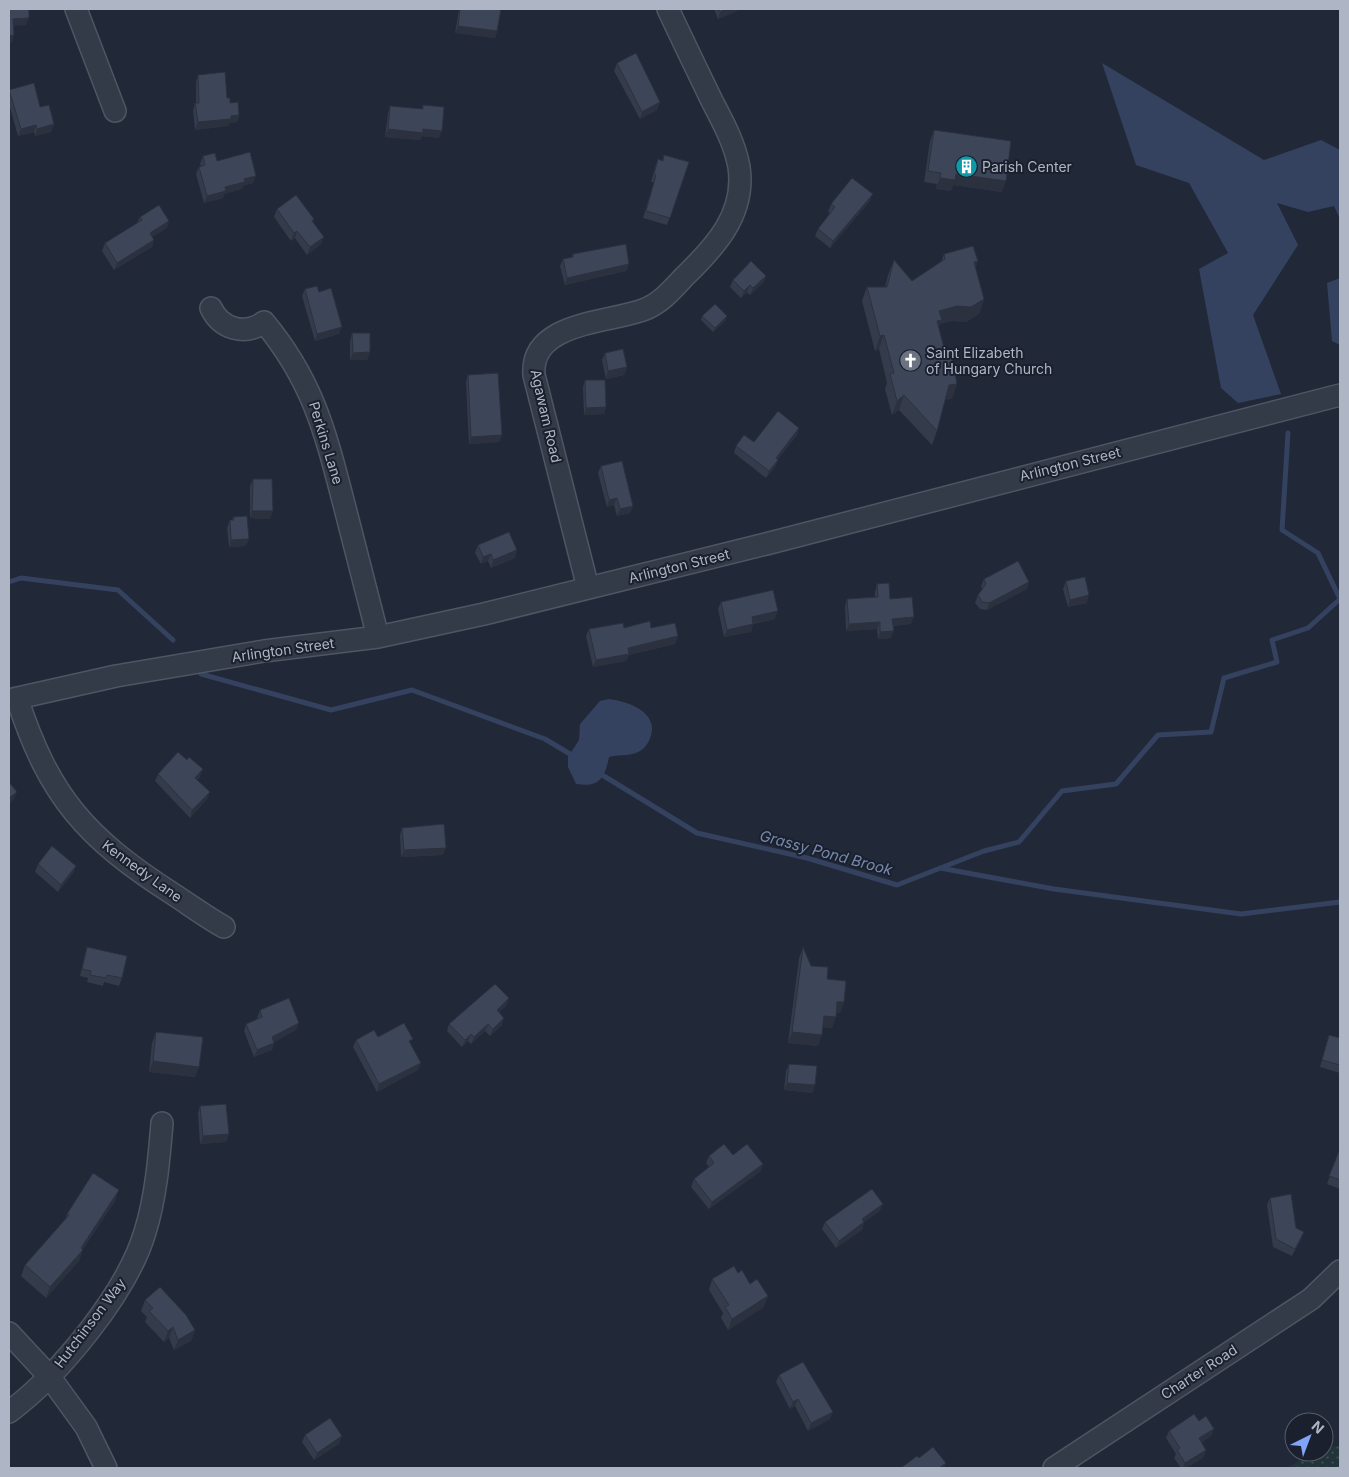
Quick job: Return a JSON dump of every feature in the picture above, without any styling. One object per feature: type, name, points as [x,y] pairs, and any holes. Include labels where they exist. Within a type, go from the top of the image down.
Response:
[{"type":"street","points":[[76,9],[115,111]]},
{"type":"street","name":"Agawam Road","points":[[588,588],[534,375],[535,358],[544,344],[560,332],[643,310],[663,298],[718,242],[731,220],[739,194],[739,166],[730,136],[668,9]]},
{"type":"street","name":"Perkins Lane","points":[[211,308],[218,320],[230,328],[252,329],[264,322],[287,353],[311,394],[328,439],[378,638]]},
{"type":"street","name":"Arlington Street","points":[[13,699],[116,676],[208,660],[264,651],[378,638],[588,588],[1302,406],[1340,394]]},
{"type":"street","name":"Kennedy Lane","points":[[13,699],[46,771],[84,825],[135,870],[224,927]]},
{"type":"street","name":"Hutchinson Way","points":[[9,1412],[49,1376],[104,1310],[129,1271],[145,1232],[158,1170],[162,1123]]},
{"type":"street","name":"Charter Road","points":[[1054,1468],[1311,1299],[1340,1271]]},
{"type":"street","points":[[9,1333],[49,1376],[86,1427],[106,1468]]},
{"type":"shaded area","points":[[1334,1446],[1340,1446],[1340,1468],[1287,1468],[1298,1462],[1334,1462]]},
{"type":"water","points":[[1102,63],[1264,160],[1321,140],[1340,150],[1340,219],[1334,206],[1308,212],[1277,203],[1298,245],[1253,315],[1281,394],[1238,403],[1221,388],[1199,269],[1228,253],[1189,183],[1136,165]]},
{"type":"water","points":[[1340,278],[1340,345],[1332,341],[1327,283]]},
{"type":"water","points":[[609,699],[632,705],[645,714],[650,720],[652,727],[650,739],[639,752],[609,757],[606,770],[600,780],[591,784],[576,784],[568,767],[568,757],[579,740],[580,724],[600,701]]},
{"type":"building","points":[[9,9],[29,9],[29,18],[13,19],[14,35],[9,36]]},
{"type":"building","points":[[460,9],[501,9],[497,31],[458,26]]},
{"type":"building","points":[[636,53],[660,102],[642,112],[617,63]]},
{"type":"building","points":[[225,72],[227,98],[230,98],[230,103],[238,102],[239,115],[231,116],[231,119],[198,122],[195,103],[199,103],[198,75]]},
{"type":"building","points":[[34,83],[40,107],[49,105],[54,124],[37,129],[36,125],[21,129],[9,90]]},
{"type":"building","points":[[423,105],[444,107],[442,131],[423,129],[423,133],[388,129],[390,106],[423,109]]},
{"type":"building","name":"Parish Center","points":[[934,130],[1011,141],[1006,181],[956,174],[955,180],[940,178],[941,173],[928,171]]},
{"type":"building","points":[[250,152],[256,176],[244,179],[245,182],[225,187],[226,191],[207,196],[199,167],[205,165],[203,156],[215,153],[217,161]]},
{"type":"building","points":[[664,155],[689,162],[670,218],[646,211],[656,175],[654,174],[658,159],[663,161]]},
{"type":"building","points":[[852,178],[873,194],[833,241],[818,229],[835,207],[831,204]]},
{"type":"building","points":[[296,195],[314,219],[312,221],[324,237],[310,247],[297,231],[294,233],[277,209]]},
{"type":"building","points":[[159,205],[169,221],[150,233],[154,240],[117,263],[105,243],[142,220],[140,217]]},
{"type":"building","points":[[626,244],[629,264],[567,278],[563,259],[573,257],[573,254]]},
{"type":"building","name":"Saint Elizabeth of Hungary Church","points":[[973,246],[978,261],[974,262],[984,299],[971,307],[957,306],[939,311],[942,320],[937,321],[947,359],[952,358],[957,384],[949,385],[937,431],[904,395],[897,401],[890,374],[894,373],[884,335],[880,336],[867,287],[887,287],[894,260],[912,281],[945,259],[944,254]]},
{"type":"building","points":[[751,261],[766,276],[753,288],[750,285],[744,291],[733,280]]},
{"type":"building","points":[[317,286],[319,292],[331,288],[342,327],[317,334],[305,289]]},
{"type":"building","points":[[715,304],[727,316],[715,328],[702,316]]},
{"type":"building","points":[[352,333],[370,333],[370,352],[353,353]]},
{"type":"building","points":[[623,349],[627,367],[608,371],[605,353]]},
{"type":"building","points":[[498,373],[502,435],[471,437],[468,375]]},
{"type":"building","points":[[585,380],[605,380],[606,407],[586,408]]},
{"type":"building","points":[[778,411],[799,428],[776,458],[778,460],[769,471],[736,446],[744,435],[754,442]]},
{"type":"building","points":[[622,461],[633,506],[620,509],[617,498],[609,500],[601,466]]},
{"type":"building","points":[[253,479],[272,479],[273,511],[252,511]]},
{"type":"building","points":[[247,516],[249,539],[231,540],[230,520],[234,520],[233,517]]},
{"type":"building","points":[[509,532],[517,550],[493,560],[491,554],[483,557],[478,545]]},
{"type":"building","points":[[1018,561],[1029,582],[989,603],[982,602],[978,595],[986,584],[984,579]]},
{"type":"building","points":[[1085,577],[1089,595],[1070,600],[1066,581]]},
{"type":"building","points":[[889,583],[890,599],[912,597],[914,617],[892,619],[894,631],[880,632],[880,622],[849,624],[847,599],[878,597],[877,584]]},
{"type":"building","points":[[773,590],[778,611],[752,617],[753,624],[727,630],[721,602]]},
{"type":"building","points":[[650,621],[651,628],[675,623],[678,636],[628,648],[629,654],[596,660],[589,629],[623,623],[624,628]]},
{"type":"building","points":[[178,752],[187,760],[189,757],[203,769],[195,778],[210,792],[192,810],[158,774]]},
{"type":"building","points":[[9,782],[17,792],[9,798]]},
{"type":"building","points":[[444,824],[446,848],[404,850],[402,828]]},
{"type":"building","points":[[52,846],[76,866],[61,885],[38,864]]},
{"type":"building","points":[[87,947],[127,956],[122,978],[107,975],[106,978],[90,975],[91,971],[82,969]]},
{"type":"building","points":[[803,947],[811,966],[828,967],[827,979],[846,981],[844,1002],[837,1002],[836,1017],[824,1016],[822,1035],[792,1032]]},
{"type":"building","points":[[495,984],[509,998],[497,1010],[504,1018],[493,1029],[488,1024],[474,1037],[471,1034],[465,1040],[449,1024]]},
{"type":"building","points":[[289,998],[299,1023],[272,1037],[274,1043],[257,1050],[246,1024],[262,1017],[260,1010]]},
{"type":"building","points":[[404,1023],[413,1039],[409,1041],[421,1063],[379,1084],[356,1040],[374,1030],[378,1037]]},
{"type":"building","points":[[156,1032],[203,1037],[199,1067],[153,1061]]},
{"type":"building","points":[[1329,1035],[1340,1038],[1340,1065],[1322,1060]]},
{"type":"building","points":[[789,1064],[817,1066],[815,1085],[787,1083]]},
{"type":"building","points":[[226,1104],[229,1134],[203,1136],[200,1106]]},
{"type":"building","points":[[724,1144],[733,1155],[747,1144],[763,1164],[712,1202],[694,1179],[714,1163],[709,1156]]},
{"type":"building","points":[[1340,1149],[1340,1180],[1329,1176]]},
{"type":"building","points":[[93,1173],[119,1190],[81,1248],[83,1250],[50,1287],[25,1265],[69,1215],[67,1214]]},
{"type":"building","points":[[872,1189],[883,1204],[862,1219],[864,1222],[839,1241],[825,1222]]},
{"type":"building","points":[[1291,1194],[1296,1228],[1304,1232],[1295,1249],[1276,1239],[1270,1198]]},
{"type":"building","points":[[734,1266],[738,1273],[742,1270],[750,1284],[757,1279],[768,1296],[732,1319],[725,1307],[729,1305],[712,1279]]},
{"type":"building","points":[[160,1287],[186,1315],[195,1330],[178,1340],[173,1327],[168,1331],[149,1311],[153,1308],[145,1300]]},
{"type":"building","points":[[803,1362],[833,1412],[811,1423],[798,1399],[793,1402],[779,1375]]},
{"type":"building","points":[[1194,1414],[1199,1421],[1206,1416],[1214,1429],[1199,1438],[1206,1450],[1185,1463],[1177,1450],[1180,1448],[1169,1431]]},
{"type":"building","points":[[330,1418],[342,1436],[317,1453],[305,1435]]},
{"type":"building","points":[[933,1447],[946,1463],[939,1468],[901,1468],[917,1456],[919,1458]]},
{"type":"waterway","name":"Grassy Pond Brook","points":[[599,773],[697,833],[807,858],[897,885],[984,851],[1019,842],[1062,791],[1116,784],[1158,735],[1211,732],[1224,678],[1277,662],[1272,640],[1308,628],[1340,599],[1318,553],[1282,530],[1288,433]]},
{"type":"waterway","name":"Grassy Pond Brook","points":[[9,582],[21,578],[118,590],[173,640]]},
{"type":"waterway","name":"Grassy Pond Brook","points":[[201,674],[331,710],[412,690],[545,739],[575,757]]},
{"type":"waterway","points":[[940,868],[1054,889],[1241,914],[1340,902]]},
{"type":"place","name":"Parish Center","points":[[966,167]]},
{"type":"place","name":"Saint Elizabeth of Hungary Church","points":[[910,361]]}]
